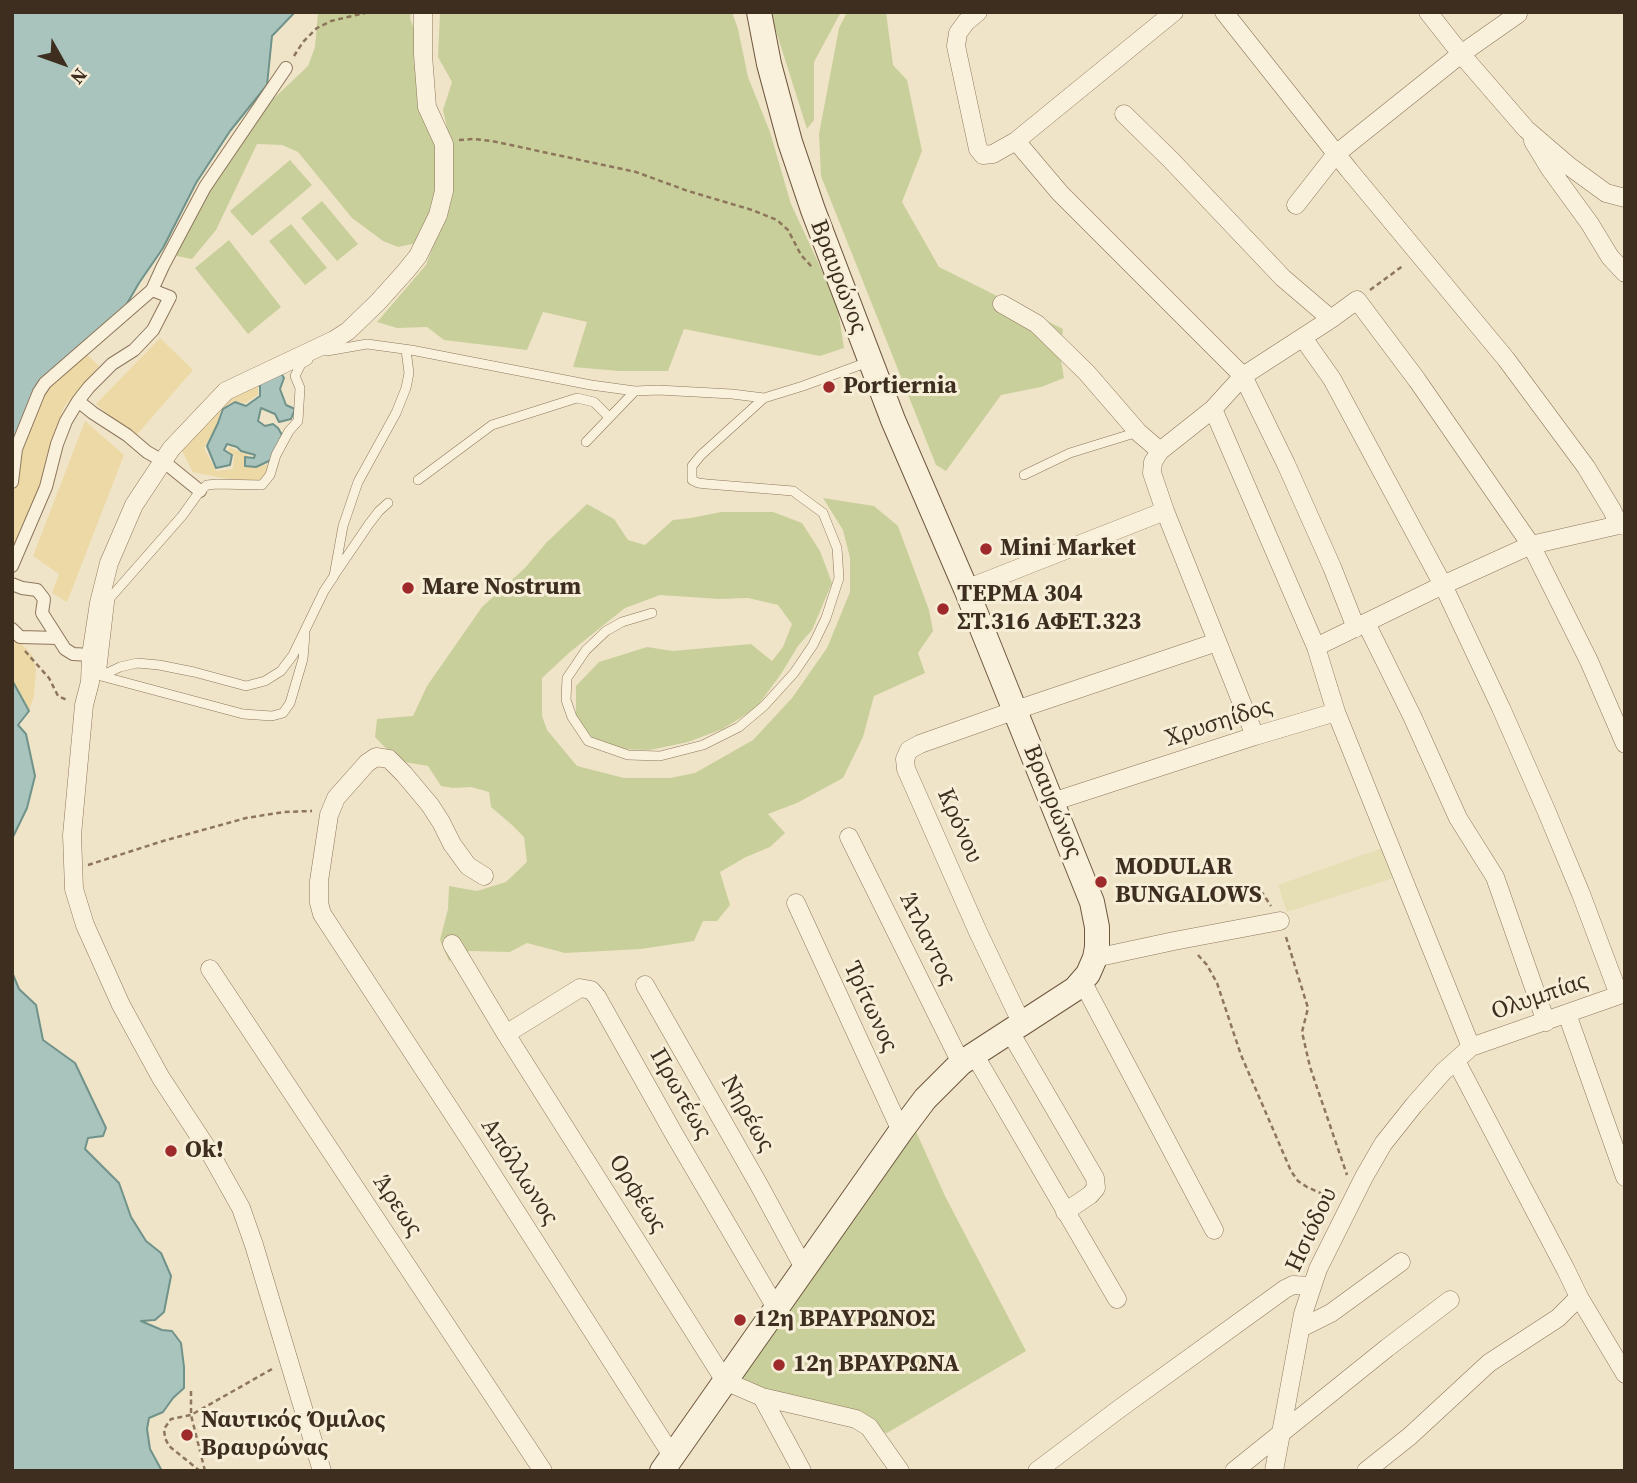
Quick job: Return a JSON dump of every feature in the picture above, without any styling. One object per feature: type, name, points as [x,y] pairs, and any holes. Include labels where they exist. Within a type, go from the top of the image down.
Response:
[{"type":"main road","name":"Βραυρώνος","points":[[667,1464],[925,1099],[968,1058],[1066,996],[1088,974],[1097,947],[1097,927],[1092,902],[966,589],[918,481],[813,210],[790,142],[758,12]]},
{"type":"street","points":[[322,1471],[241,1208],[209,1151],[161,1078],[121,1005],[85,925],[74,889],[72,835],[84,705],[90,682],[95,675],[91,655],[99,603],[108,563],[134,505],[171,449],[226,391],[334,340],[348,331],[379,302],[423,247],[438,215],[444,191],[444,144],[427,107],[423,55],[424,12]]},
{"type":"street","points":[[978,12],[958,33],[956,46],[978,149],[983,155],[993,154],[1016,141],[1174,12]]},
{"type":"street","points":[[1224,12],[1336,154],[1506,359],[1587,467],[1622,525],[1531,545],[1316,647]]},
{"type":"street","points":[[1428,12],[1526,129],[1606,193],[1625,198]]},
{"type":"street","points":[[1296,205],[1336,154],[1461,54],[1518,14]]},
{"type":"street","points":[[12,482],[16,449],[39,392],[45,383],[152,290],[205,187],[286,68]]},
{"type":"street","points":[[1124,114],[1283,278],[1331,319]]},
{"type":"street","points":[[1526,129],[1610,257],[1625,273]]},
{"type":"street","points":[[1016,141],[1060,193],[1243,376],[1332,567],[1412,716],[1458,818],[1495,877],[1546,1022]]},
{"type":"street","points":[[12,566],[46,487],[66,421],[89,387],[112,364],[134,350],[153,330],[170,297],[152,290]]},
{"type":"street","points":[[1255,736],[1165,511],[1152,473],[1153,462],[1160,451],[1213,409],[1243,376],[1357,300],[1417,380],[1531,545],[1589,661],[1625,744]]},
{"type":"street","points":[[1002,304],[1037,324],[1087,373],[1138,432],[1160,451]]},
{"type":"street","points":[[1303,338],[1332,379],[1443,585],[1501,708],[1622,994]]},
{"type":"street","points":[[79,401],[200,491]]},
{"type":"street","points":[[1213,409],[1316,647],[1336,712],[1471,1047]]},
{"type":"street","points":[[966,589],[1165,511]]},
{"type":"street","points":[[12,584],[37,590],[44,599],[42,613],[65,649],[73,654],[91,655]]},
{"type":"street","points":[[16,633],[58,638]]},
{"type":"street","points":[[1016,710],[1217,642]]},
{"type":"street","name":"Κρόνου","points":[[1016,710],[920,744],[909,750],[905,759],[906,769],[978,932],[1016,1028]]},
{"type":"street","name":"Χρυσηίδος","points":[[1052,802],[1336,712]]},
{"type":"street","points":[[329,815],[337,797],[367,764],[376,757],[389,759],[430,805],[468,866],[484,876]]},
{"type":"street","name":"Απόλλωνος","points":[[329,815],[319,881],[318,903],[322,914],[481,1157],[667,1464]]},
{"type":"street","name":"Άτλαντος","points":[[849,837],[968,1058],[1117,1299]]},
{"type":"street","name":"Τρίτωνος","points":[[796,903],[901,1131]]},
{"type":"street","points":[[1095,958],[1280,921]]},
{"type":"street","name":"Ορφέως","points":[[452,944],[725,1381]]},
{"type":"street","name":"Άρεως","points":[[210,969],[543,1471]]},
{"type":"street","points":[[1082,981],[1214,1230]]},
{"type":"street","name":"Νηρέως","points":[[645,985],[804,1268]]},
{"type":"street","name":"Πρωτέως","points":[[506,1034],[580,988],[591,990],[776,1308]]},
{"type":"street","name":"Ολυμπίας","points":[[1471,1047],[1622,994]]},
{"type":"street","points":[[1567,1014],[1625,1177]]},
{"type":"street","points":[[1016,1028],[1095,1178],[1096,1188],[1090,1195],[1065,1212]]},
{"type":"street","name":"Ησιόδου","points":[[1274,1471],[1301,1328],[1318,1269],[1383,1144],[1414,1105],[1471,1047]]},
{"type":"street","points":[[1456,1061],[1579,1297],[1625,1374]]},
{"type":"street","points":[[1301,1328],[1331,1312],[1401,1262]]},
{"type":"street","points":[[1037,1471],[1285,1289],[1293,1285],[1312,1286]]},
{"type":"street","points":[[1366,1471],[1410,1436],[1489,1363],[1558,1318],[1579,1297]]},
{"type":"street","points":[[1234,1471],[1450,1300]]},
{"type":"street","points":[[725,1381],[762,1398],[856,1419],[869,1427],[900,1471]]},
{"type":"street","points":[[762,1398],[802,1471]]},
{"type":"lane","points":[[95,675],[110,598],[207,485],[262,485],[270,475],[276,455],[298,421],[300,388],[295,376],[300,364],[329,350],[367,344],[635,391],[670,390],[764,398],[870,361]]},
{"type":"lane","points":[[334,576],[343,526],[358,482],[397,413],[406,388],[409,373],[406,350]]},
{"type":"lane","points":[[586,442],[635,391]]},
{"type":"lane","points":[[418,480],[492,425],[577,398],[594,402],[609,416]]},
{"type":"lane","points":[[652,613],[622,622],[606,631],[586,650],[567,678],[566,700],[572,718],[588,741],[628,755],[671,754],[704,745],[739,727],[764,706],[794,673],[813,645],[839,578],[837,548],[823,513],[793,491],[707,484],[692,480],[692,466],[701,455],[764,398]]},
{"type":"lane","points":[[1024,475],[1070,453],[1138,432]]},
{"type":"lane","points":[[95,675],[137,663],[194,672],[246,686],[265,681],[281,671],[293,655],[324,592],[369,524],[388,503]]},
{"type":"lane","points":[[95,675],[243,714],[272,716],[283,713],[290,704],[303,659],[305,631]]},
{"type":"path","points":[[286,68],[303,42],[317,28],[331,21],[369,12]]},
{"type":"path","points":[[444,144],[474,139],[636,172],[752,210],[777,220],[788,230],[801,255],[813,268]]},
{"type":"path","points":[[1357,300],[1418,254]]},
{"type":"path","points":[[16,633],[22,648],[49,678],[58,696],[84,705]]},
{"type":"path","points":[[72,870],[262,814],[310,811],[329,815]]},
{"type":"path","points":[[1174,941],[1195,952],[1207,965],[1217,983],[1241,1055],[1291,1171],[1298,1181],[1307,1187],[1349,1205],[1347,1174],[1310,1068],[1302,1032],[1308,1008],[1289,945],[1280,921],[1261,891],[1251,886],[1237,890]]},
{"type":"path","points":[[200,1471],[169,1446],[164,1429],[172,1419],[191,1415],[288,1360]]},
{"type":"path","points":[[191,1391],[191,1415],[205,1471]]},
{"type":"shaded area","points":[[1385,847],[1397,877],[1287,912],[1278,885]]},
{"type":"green space","points":[[318,12],[411,12],[410,18],[439,144],[440,188],[417,243],[398,247],[383,241],[352,218],[298,152],[282,145],[257,144],[216,230],[192,259],[177,256],[177,233],[234,136],[308,66],[315,47]]},
{"type":"green space","points":[[440,12],[732,12],[748,77],[770,132],[791,204],[837,303],[844,348],[820,356],[684,329],[668,371],[619,371],[573,367],[587,322],[543,312],[527,350],[444,340],[427,327],[397,328],[377,322],[426,265],[443,220],[451,181],[448,132],[443,110],[452,82],[438,57]]},
{"type":"green space","points":[[770,12],[841,12],[814,62],[814,120],[807,129]]},
{"type":"green space","points":[[847,12],[886,12],[893,65],[907,80],[922,151],[902,202],[939,267],[1063,329],[1060,355],[1064,378],[1041,387],[1001,395],[946,471],[936,465],[821,176],[819,134],[839,28]]},
{"type":"green space","points":[[290,160],[312,185],[252,236],[230,211]]},
{"type":"green space","points":[[322,201],[358,244],[337,261],[301,218]]},
{"type":"green space","points":[[291,224],[327,268],[305,285],[269,241]]},
{"type":"green space","points":[[229,240],[281,307],[248,334],[195,268]]},
{"type":"green space","points":[[823,498],[874,506],[898,526],[929,610],[933,631],[918,653],[925,673],[874,696],[863,737],[843,778],[797,803],[768,814],[785,833],[770,847],[720,872],[730,905],[717,921],[703,921],[694,941],[641,949],[565,953],[527,943],[510,952],[469,951],[449,961],[440,940],[448,909],[449,886],[477,891],[506,882],[527,862],[524,837],[491,807],[489,792],[471,787],[441,786],[428,766],[398,761],[375,737],[377,719],[413,716],[427,686],[482,607],[525,568],[546,543],[587,504],[614,519],[628,540],[645,545],[673,520],[721,512],[773,512],[802,523],[820,551],[832,583],[812,630],[756,708],[723,729],[688,742],[650,750],[618,749],[592,738],[576,715],[576,686],[599,662],[647,647],[673,651],[751,644],[772,661],[783,647],[792,624],[778,605],[748,598],[660,595],[625,608],[542,678],[542,716],[547,730],[577,766],[624,778],[670,778],[695,773],[753,740],[792,698],[827,648],[850,592],[850,558],[843,530]]},
{"type":"green space","points":[[910,1118],[945,1196],[1026,1351],[887,1433],[725,1381]]},
{"type":"sand","points":[[160,338],[193,370],[134,438],[96,404]]},
{"type":"sand","points":[[84,351],[99,366],[64,407],[48,452],[35,507],[12,550],[12,501],[20,442],[44,390]]},
{"type":"sand","points":[[251,382],[258,388],[258,395],[245,403],[234,401],[221,409],[217,425],[204,448],[216,471],[233,469],[234,456],[227,450],[230,447],[249,454],[245,457],[245,466],[269,464],[267,474],[260,482],[193,472],[179,445],[183,434]]},
{"type":"sand","points":[[85,421],[124,455],[67,602],[52,593],[59,574],[33,556]]},
{"type":"sand","points":[[12,634],[32,655],[36,669],[34,696],[29,711],[12,680]]},
{"type":"water","points":[[12,12],[295,12],[272,36],[267,85],[230,131],[196,183],[163,248],[125,307],[39,385],[12,446]]},
{"type":"water","points":[[281,373],[284,378],[280,389],[286,405],[295,409],[291,419],[279,422],[275,414],[261,408],[258,421],[265,426],[273,424],[282,435],[271,460],[256,467],[245,466],[245,457],[254,458],[255,455],[227,444],[224,450],[232,455],[230,465],[216,468],[207,446],[223,409],[235,402],[246,406],[260,396],[260,386],[254,383]]},
{"type":"water","points":[[12,680],[29,711],[18,725],[26,734],[35,776],[27,808],[12,839]]},
{"type":"water","points":[[12,972],[19,989],[36,1005],[43,1040],[75,1063],[106,1128],[103,1136],[88,1138],[85,1149],[119,1183],[131,1217],[146,1241],[161,1253],[171,1276],[164,1312],[155,1320],[141,1321],[162,1330],[172,1331],[181,1343],[184,1388],[163,1412],[149,1418],[147,1429],[150,1449],[162,1471],[12,1471]]},
{"type":"place","name":"Portiernia","points":[[829,387]]},
{"type":"place","name":"Mini Market","points":[[986,549]]},
{"type":"place","name":"Mare Nostrum","points":[[408,588]]},
{"type":"place","name":"ΤΕΡΜΑ 304 ΣΤ.316 ΑΦΕΤ.323","points":[[943,609]]},
{"type":"place","name":"MODULAR BUNGALOWS","points":[[1101,882]]},
{"type":"place","name":"Ok!","points":[[171,1151]]},
{"type":"place","name":"12η ΒΡΑΥΡΩΝΟΣ","points":[[740,1320]]},
{"type":"place","name":"12η ΒΡΑΥΡΩΝΑ","points":[[779,1365]]},
{"type":"place","name":"Ναυτικός Όμιλος Βραυρώνας","points":[[187,1435]]}]
